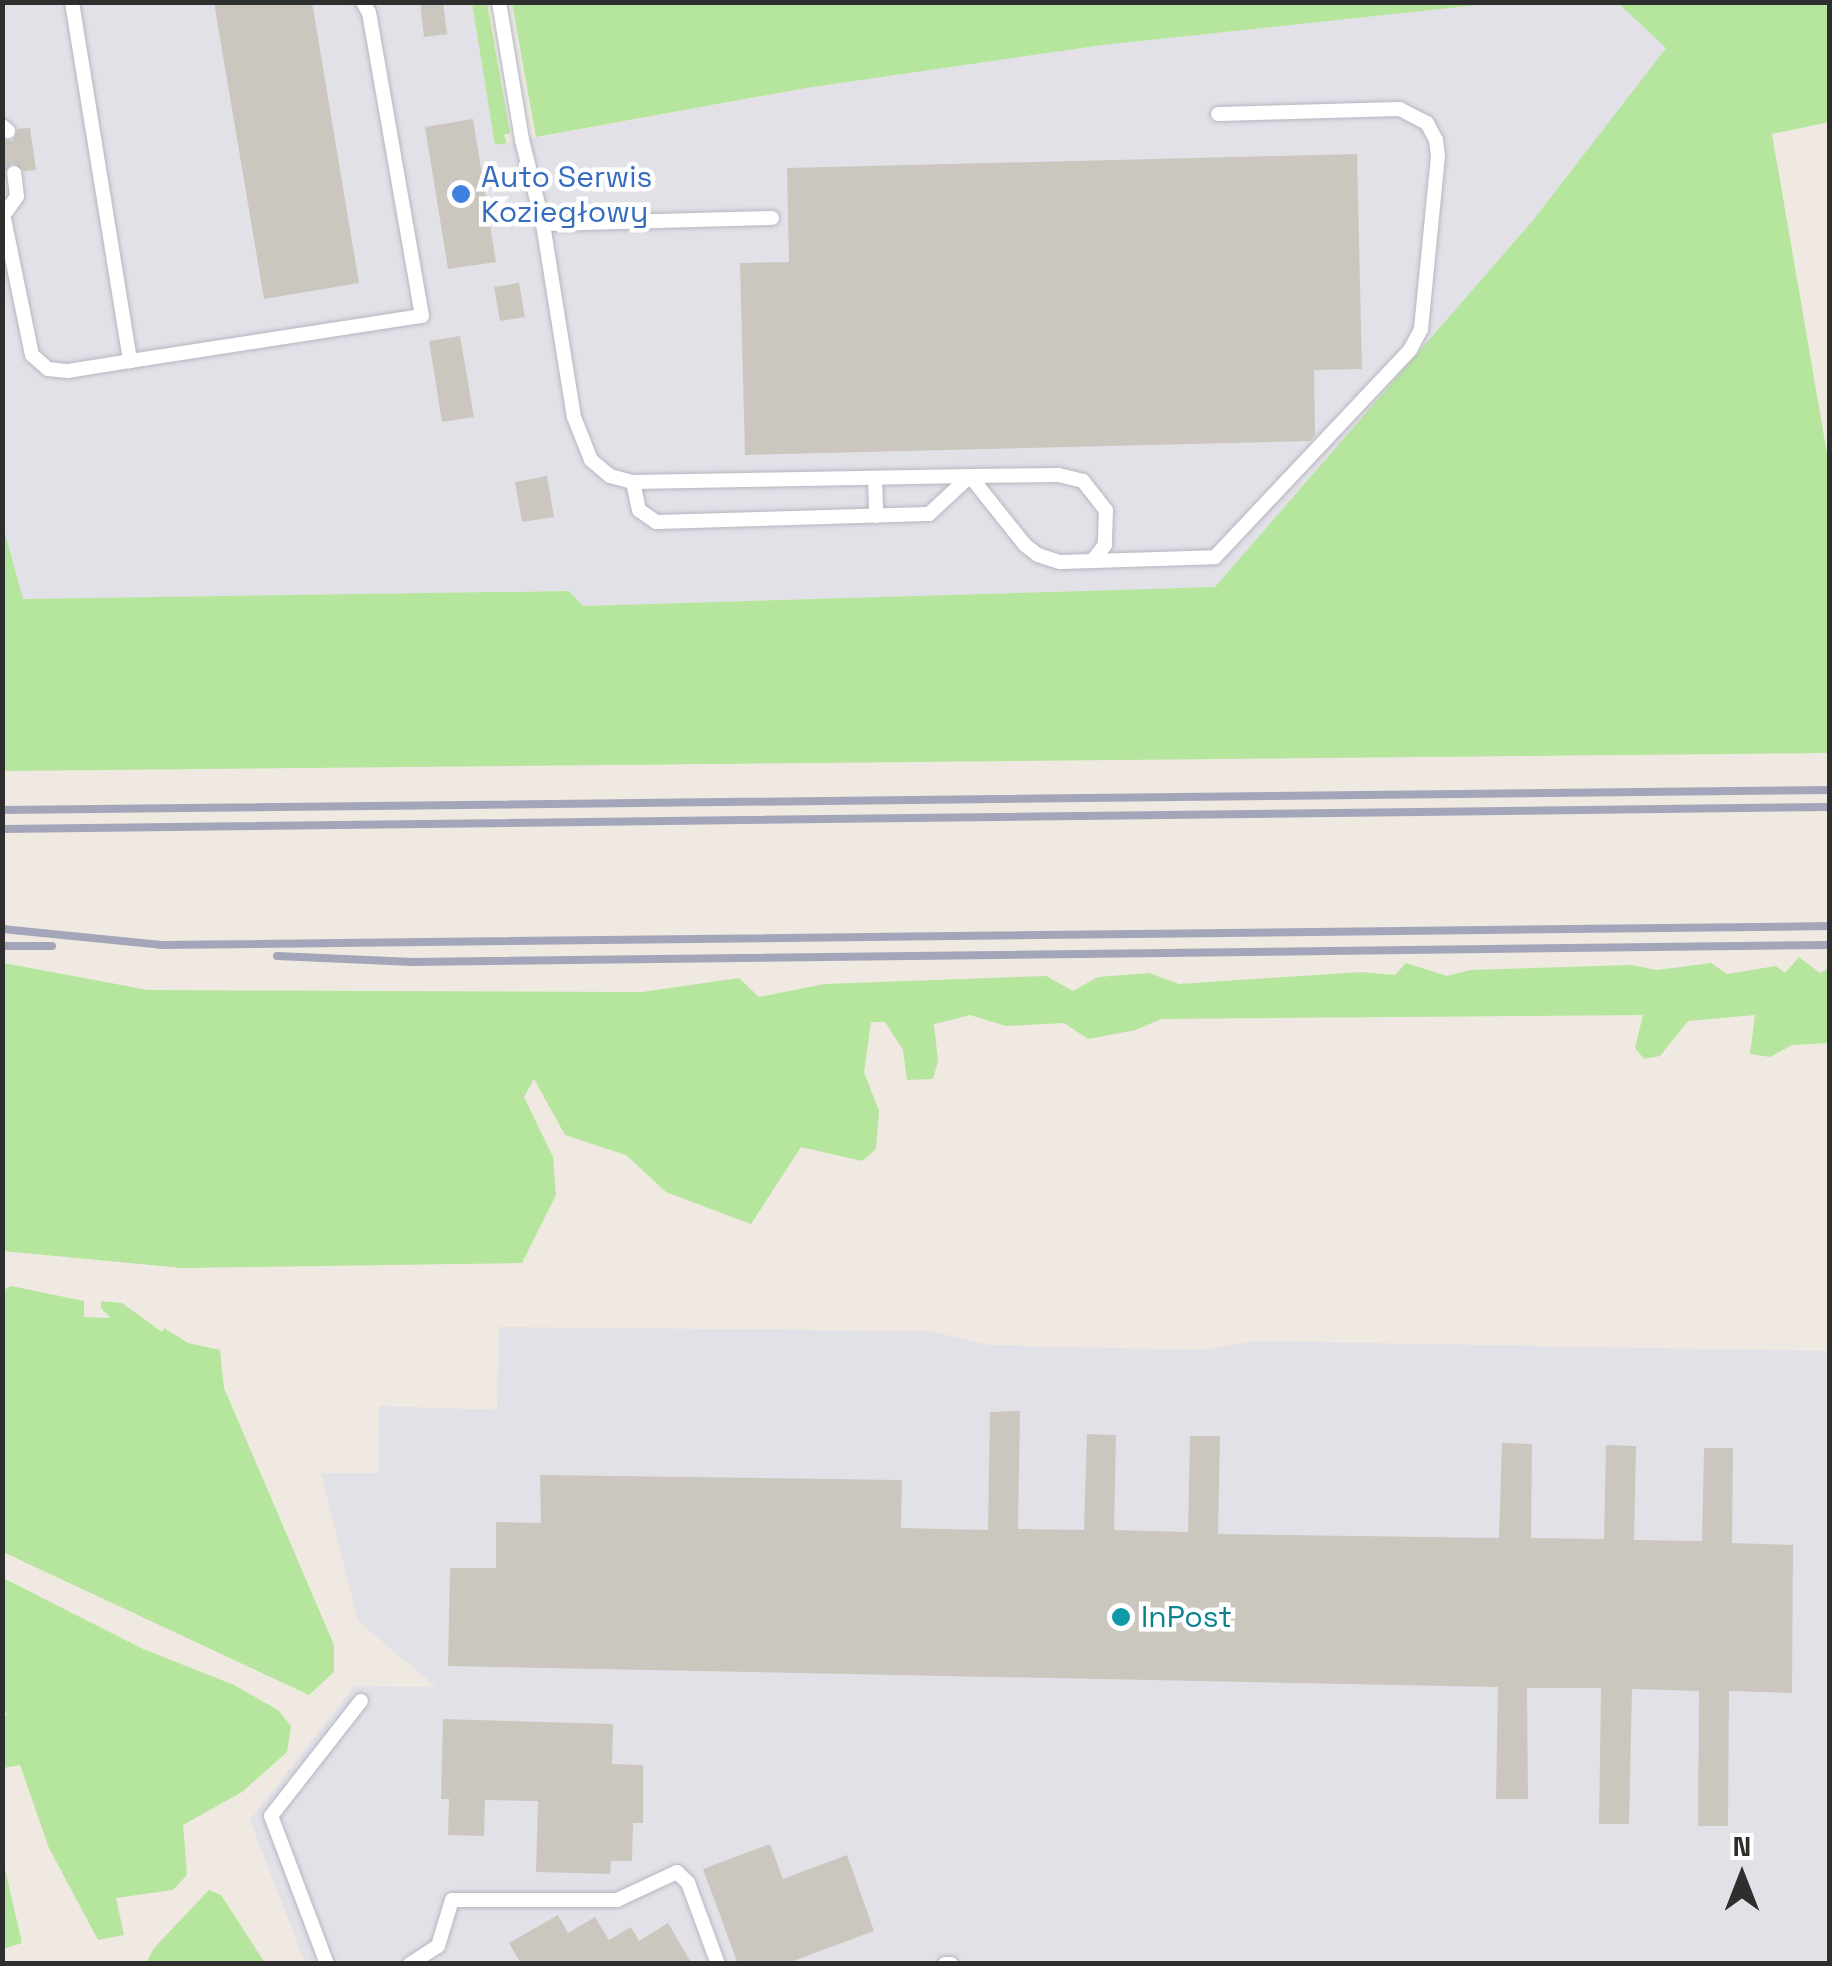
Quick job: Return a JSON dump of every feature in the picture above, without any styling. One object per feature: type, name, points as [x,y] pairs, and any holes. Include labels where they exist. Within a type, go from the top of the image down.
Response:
[{"type":"lane","points":[[72,2],[130,361]]},
{"type":"lane","points":[[14,173],[18,196],[4,211],[32,355],[48,369],[68,371],[422,316],[369,13],[363,2]]},
{"type":"lane","points":[[499,2],[581,441],[591,460],[610,476],[633,482],[1059,474],[1084,481],[1098,495],[1108,526],[1104,546],[1092,561]]},
{"type":"lane","points":[[970,476],[1025,545],[1038,555],[1060,562],[1216,557],[1410,350],[1421,329],[1438,156],[1428,123],[1400,108],[1218,114]]},
{"type":"lane","points":[[543,224],[772,218]]},
{"type":"lane","points":[[633,482],[640,510],[656,522],[930,514],[970,476]]},
{"type":"lane","points":[[876,478],[876,516]]},
{"type":"lane","points":[[327,1964],[271,1816],[361,1701]]},
{"type":"lane","points":[[410,1964],[438,1946],[452,1900],[617,1900],[676,1872],[688,1882],[718,1964]]},
{"type":"shaded area","points":[[2,3],[472,3],[496,145],[806,88],[1103,45],[1497,3],[1618,3],[1667,47],[1534,219],[1215,587],[583,606],[569,591],[22,599],[2,526]]},
{"type":"shaded area","points":[[499,1327],[930,1331],[989,1345],[1204,1350],[1254,1341],[1829,1351],[1829,1963],[305,1963],[250,1820],[354,1686],[436,1687],[358,1621],[321,1473],[378,1473],[379,1406],[497,1410]]},
{"type":"green space","points":[[512,2],[1497,3],[1103,45],[806,88],[536,137]]},
{"type":"green space","points":[[472,3],[487,3],[510,133],[504,135],[507,143],[495,145]]},
{"type":"green space","points":[[1618,3],[1829,3],[1829,122],[1772,134],[1829,465],[1829,753],[3,771],[3,526],[23,599],[569,591],[583,606],[1215,587],[1534,219],[1666,48]]},
{"type":"green space","points":[[1799,957],[1820,973],[1829,968],[1829,1043],[1792,1045],[1770,1057],[1750,1054],[1755,1015],[1688,1021],[1660,1056],[1644,1059],[1635,1048],[1643,1015],[1161,1019],[1136,1030],[1088,1039],[1064,1023],[1006,1026],[970,1015],[934,1024],[938,1061],[933,1079],[907,1080],[903,1050],[885,1022],[871,1022],[864,1072],[879,1111],[876,1149],[862,1161],[801,1147],[751,1224],[666,1192],[626,1155],[565,1135],[534,1079],[524,1097],[553,1157],[556,1195],[522,1263],[182,1268],[3,1251],[3,963],[148,990],[642,992],[739,978],[759,997],[824,984],[1046,976],[1073,991],[1098,977],[1149,973],[1179,984],[1361,972],[1395,975],[1406,963],[1447,976],[1470,970],[1631,965],[1657,970],[1711,963],[1727,974],[1776,966],[1785,973]]},
{"type":"green space","points":[[11,1286],[84,1301],[84,1317],[111,1318],[101,1308],[101,1301],[122,1303],[162,1332],[164,1328],[188,1343],[220,1350],[224,1388],[334,1645],[334,1672],[309,1695],[3,1552],[2,1291]]},
{"type":"green space","points":[[3,1578],[143,1649],[234,1685],[278,1710],[291,1726],[287,1752],[242,1792],[183,1825],[187,1875],[173,1890],[116,1898],[124,1935],[98,1940],[49,1848],[20,1765],[3,1768],[3,1716],[7,1715],[2,1706]]},
{"type":"green space","points":[[2,1856],[22,1943],[3,1949],[2,1949]]},
{"type":"green space","points":[[209,1890],[221,1895],[265,1963],[146,1963],[154,1948]]},
{"type":"building","points":[[214,2],[312,2],[359,283],[264,299]]},
{"type":"building","points":[[420,2],[443,2],[447,34],[424,37]]},
{"type":"building","name":"Auto Serwis Koziegłowy","points":[[473,119],[496,262],[448,269],[425,127]]},
{"type":"building","points":[[30,128],[36,170],[24,171],[12,163],[2,175],[2,140],[13,141],[18,129]]},
{"type":"building","points":[[1357,154],[1362,369],[1314,370],[1315,435],[1310,441],[745,455],[740,263],[789,262],[787,168]]},
{"type":"building","points":[[519,283],[525,317],[500,321],[494,287]]},
{"type":"building","points":[[460,336],[474,417],[442,422],[429,341]]},
{"type":"building","points":[[547,476],[554,517],[522,522],[515,482]]},
{"type":"building","name":"InPost","points":[[1020,1411],[1018,1529],[1084,1530],[1087,1434],[1116,1435],[1114,1530],[1188,1532],[1190,1436],[1220,1436],[1218,1534],[1499,1538],[1502,1443],[1532,1444],[1531,1538],[1604,1539],[1606,1445],[1636,1446],[1634,1540],[1702,1541],[1704,1448],[1733,1448],[1732,1543],[1793,1545],[1792,1693],[1729,1691],[1728,1826],[1698,1826],[1699,1691],[1632,1689],[1629,1824],[1599,1824],[1601,1688],[1527,1688],[1528,1799],[1496,1799],[1498,1687],[448,1666],[450,1568],[496,1568],[496,1522],[541,1523],[540,1475],[902,1480],[901,1528],[988,1530],[990,1412]]},
{"type":"building","points":[[443,1719],[613,1724],[612,1764],[643,1765],[643,1823],[633,1823],[632,1861],[611,1861],[610,1874],[536,1872],[538,1801],[485,1800],[484,1836],[448,1835],[449,1799],[441,1799]]},
{"type":"building","points":[[770,1844],[783,1879],[847,1855],[874,1931],[785,1964],[738,1964],[703,1869]]},
{"type":"building","points":[[558,1915],[568,1933],[595,1917],[609,1940],[631,1927],[639,1941],[668,1923],[692,1964],[521,1964],[509,1943]]},
{"type":"railway","points":[[2,810],[1830,790]]},
{"type":"railway","points":[[2,829],[1830,807]]},
{"type":"railway","points":[[2,929],[161,945],[1830,926]]},
{"type":"railway","points":[[277,956],[413,962],[1830,945]]},
{"type":"railway","points":[[2,946],[52,946]]},
{"type":"place","name":"Auto Serwis Koziegłowy","points":[[461,194]]},
{"type":"place","name":"InPost","points":[[1121,1617]]}]
